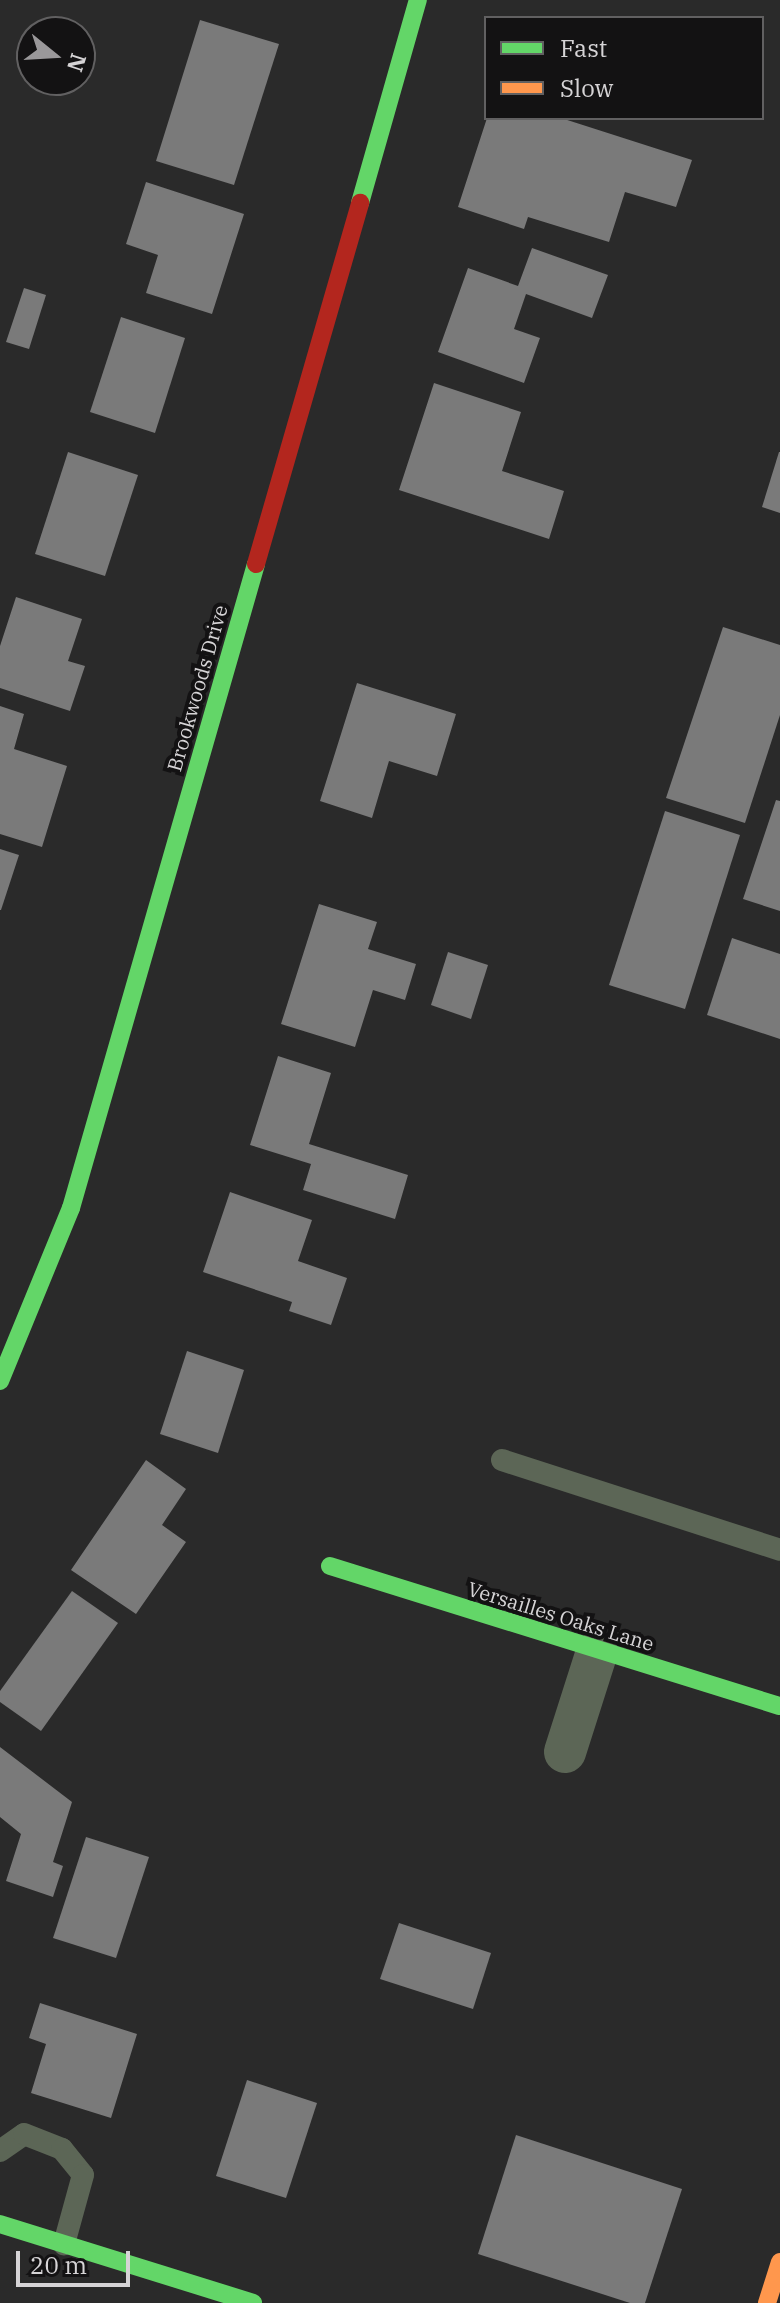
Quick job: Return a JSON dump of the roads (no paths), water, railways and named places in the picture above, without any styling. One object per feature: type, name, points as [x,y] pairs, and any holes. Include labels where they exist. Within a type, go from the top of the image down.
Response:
[{"type":"street","name":"Brookwoods Drive","points":[[0,1381],[71,1208],[418,0]]},
{"type":"street","name":"Versailles Oaks Lane","points":[[330,1566],[597,1652],[780,1706]]},
{"type":"street","points":[[565,1752],[597,1652]]},
{"type":"street","points":[[0,2224],[253,2303]]},
{"type":"street","points":[[767,2303],[780,2262]]},
{"type":"lane","points":[[502,1460],[780,1550]]},
{"type":"lane","points":[[0,2151],[24,2134],[62,2149],[83,2175],[64,2244]]}]
